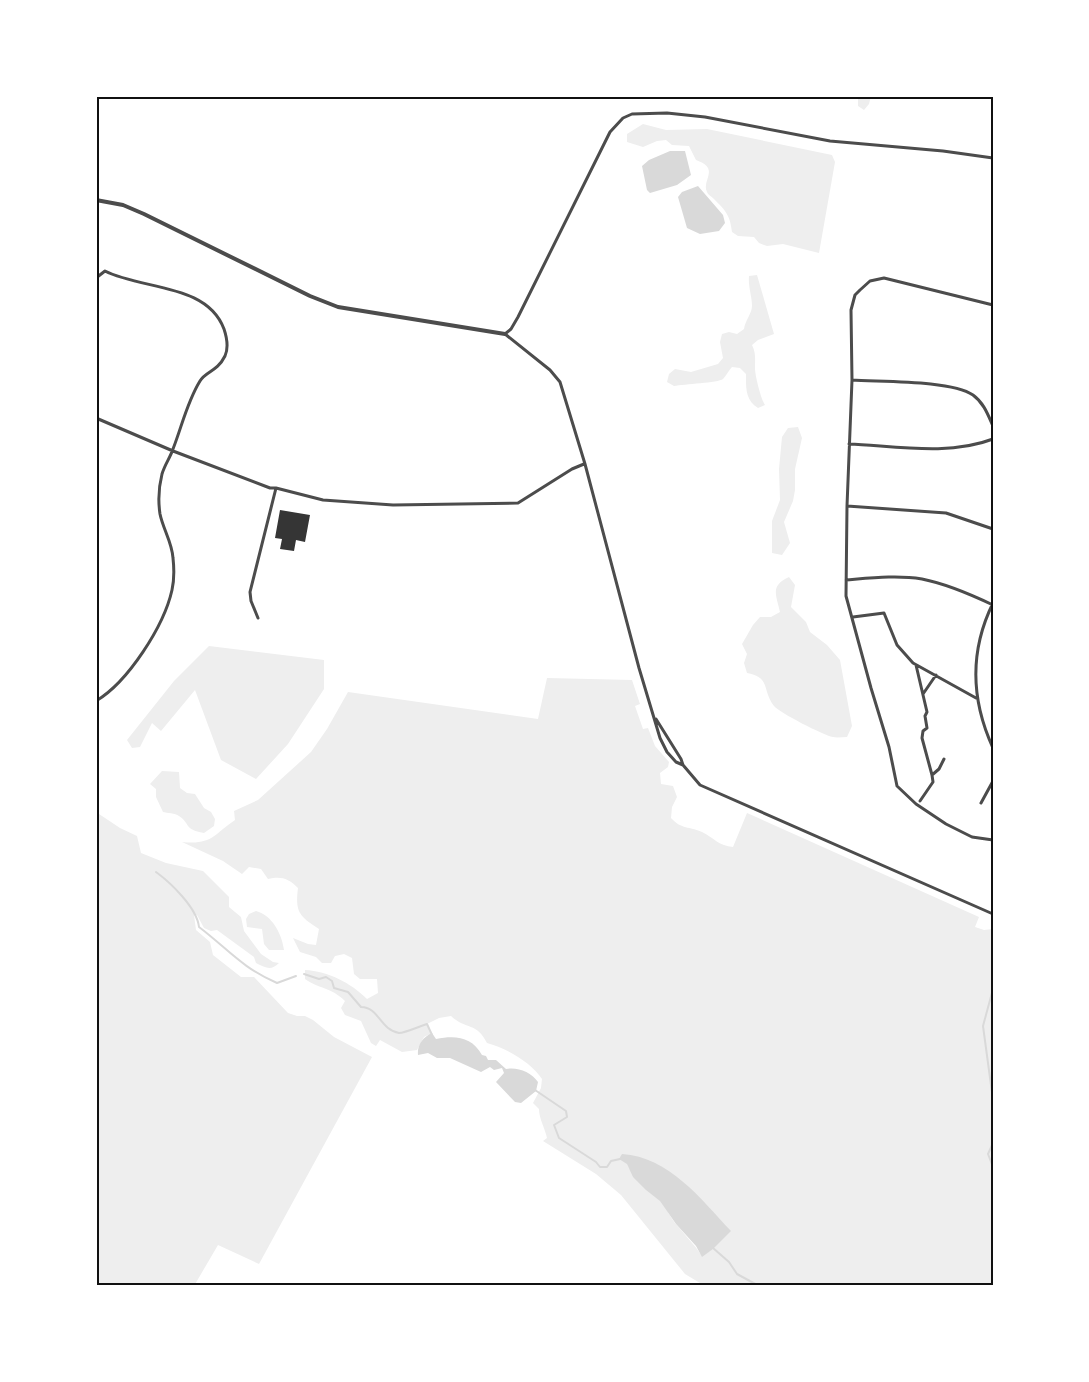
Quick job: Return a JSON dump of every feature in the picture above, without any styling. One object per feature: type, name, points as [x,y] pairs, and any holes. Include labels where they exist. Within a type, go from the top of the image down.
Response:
[{"type":"street","points":[[505,334],[518,317],[610,132],[623,118],[632,114],[667,113],[705,117],[830,141],[993,158]]},
{"type":"street","points":[[96,200],[123,205],[144,214],[332,306],[505,334],[550,370],[560,382],[585,464],[639,668],[664,748],[700,785],[993,914]]},
{"type":"street","points":[[96,278],[105,271],[128,280],[188,296],[204,304],[218,317],[224,329],[228,348],[219,367],[200,380],[159,485],[160,516],[168,534],[173,557],[173,588],[145,650],[112,688],[96,701]]},
{"type":"street","points":[[993,305],[884,278],[870,281],[855,296],[851,310],[852,380],[846,580],[846,596],[889,747],[897,786],[916,804],[946,824],[972,837],[993,840]]},
{"type":"street","points":[[852,380],[941,385],[962,389],[983,405],[993,426]]},
{"type":"street","points":[[96,427],[98,419],[270,489],[276,488],[323,500],[393,505],[518,503],[572,468],[585,464]]},
{"type":"street","points":[[849,444],[936,448],[982,443],[993,439]]},
{"type":"street","points":[[258,618],[250,592],[276,488]]},
{"type":"street","points":[[847,506],[946,513],[993,529]]},
{"type":"street","points":[[846,580],[879,577],[921,579],[956,589],[993,604],[977,651],[975,677],[976,698],[993,748]]},
{"type":"street","points":[[853,617],[884,613],[897,645],[916,664],[976,698]]},
{"type":"street","points":[[916,664],[927,712],[925,716],[927,728],[923,731],[922,738],[933,782],[920,801]]},
{"type":"street","points":[[923,694],[936,675]]},
{"type":"street","points":[[654,715],[681,759],[682,765]]},
{"type":"street","points":[[932,775],[939,769],[944,759]]},
{"type":"street","points":[[981,803],[993,781]]},
{"type":"shaded area","points":[[858,96],[871,96],[864,110],[858,106]]},
{"type":"shaded area","points":[[643,124],[666,130],[707,129],[832,155],[835,162],[819,253],[783,244],[767,246],[759,243],[754,237],[738,236],[732,232],[727,214],[707,192],[706,183],[709,171],[707,167],[696,160],[689,146],[672,145],[666,140],[643,147],[627,142],[627,134]]},
{"type":"shaded area","points":[[670,151],[685,151],[691,175],[677,185],[650,193],[647,190],[642,166],[649,160]]},
{"type":"shaded area","points":[[698,186],[723,215],[725,223],[719,231],[700,234],[687,228],[678,197],[682,192]]},
{"type":"shaded area","points":[[757,275],[774,334],[752,345],[755,353],[757,382],[765,405],[758,408],[751,401],[747,393],[746,374],[740,368],[732,367],[723,379],[715,382],[674,386],[667,382],[669,374],[675,369],[691,372],[718,364],[723,358],[720,342],[722,334],[729,332],[737,334],[744,329],[752,306],[749,276]]},
{"type":"shaded area","points":[[798,427],[802,438],[795,469],[795,490],[784,522],[790,543],[782,555],[772,553],[772,521],[780,500],[779,469],[782,437],[788,428]]},
{"type":"shaded area","points":[[789,577],[795,585],[791,607],[806,622],[810,632],[827,645],[840,660],[852,726],[847,737],[828,735],[784,714],[770,700],[763,681],[747,673],[744,663],[747,654],[742,644],[760,617],[771,617],[780,612],[776,595],[777,587]]},
{"type":"shaded area","points":[[209,646],[324,660],[324,689],[288,744],[256,779],[221,760],[195,690],[161,731],[152,723],[140,747],[132,748],[127,740],[174,681]]},
{"type":"shaded area","points":[[547,678],[632,680],[640,704],[635,706],[643,729],[648,728],[655,746],[669,762],[668,767],[660,773],[661,784],[673,786],[677,797],[672,807],[671,818],[679,824],[733,847],[747,813],[979,917],[975,927],[984,930],[993,929],[993,1286],[705,1286],[685,1274],[621,1195],[596,1174],[543,1141],[547,1138],[546,1134],[539,1109],[533,1103],[541,1088],[542,1079],[525,1061],[502,1048],[487,1043],[475,1029],[451,1016],[439,1018],[427,1024],[432,1033],[424,1037],[417,1050],[402,1052],[380,1040],[376,1046],[371,1043],[361,1021],[345,1015],[341,1008],[345,1001],[335,993],[305,979],[305,970],[339,979],[367,999],[378,993],[377,979],[360,979],[354,974],[352,958],[344,954],[335,956],[331,963],[322,963],[316,957],[300,952],[293,938],[316,945],[319,929],[300,913],[297,903],[298,888],[284,879],[268,879],[261,869],[249,867],[242,874],[223,861],[182,842],[200,842],[212,838],[235,820],[234,811],[258,800],[311,752],[348,692],[538,719]],"holes":[[[627,1164],[713,1249],[702,1256],[675,1223],[661,1201],[633,1175]]]},
{"type":"shaded area","points":[[162,771],[179,772],[180,788],[187,793],[195,794],[204,808],[211,812],[215,819],[214,826],[204,833],[190,828],[177,815],[163,812],[156,797],[156,789],[150,784]]},
{"type":"shaded area","points":[[96,812],[137,836],[141,853],[166,863],[203,871],[229,897],[229,907],[241,917],[244,931],[261,954],[279,963],[268,968],[256,963],[254,957],[217,930],[211,931],[204,928],[197,915],[194,915],[196,930],[210,942],[213,955],[241,977],[254,977],[288,1013],[313,1020],[334,1037],[372,1057],[259,1264],[218,1245],[194,1286],[96,1286]]},
{"type":"shaded area","points":[[256,911],[262,913],[275,926],[284,950],[269,950],[264,944],[262,929],[247,927],[246,919],[249,914]]},
{"type":"shaded area","points":[[432,1033],[436,1039],[450,1037],[468,1041],[488,1060],[496,1060],[506,1069],[528,1073],[538,1082],[536,1091],[521,1103],[515,1102],[496,1082],[504,1073],[502,1068],[494,1070],[490,1067],[481,1072],[450,1058],[437,1058],[428,1053],[418,1055],[421,1042]]},
{"type":"shaded area","points":[[622,1154],[639,1157],[669,1171],[696,1193],[731,1231],[702,1257],[696,1246],[676,1224],[660,1201],[633,1177],[627,1164],[619,1159]]},
{"type":"building","points":[[280,510],[310,515],[305,542],[296,540],[294,551],[280,549],[282,539],[275,538]]},
{"type":"waterway","points":[[156,872],[176,889],[188,904],[194,912],[199,927],[245,964],[277,983],[296,976]]},
{"type":"waterway","points":[[304,974],[319,979],[326,977],[332,981],[334,988],[348,992],[361,1007],[372,1011],[393,1031],[402,1033],[427,1024],[432,1035]]},
{"type":"waterway","points":[[993,989],[983,1026],[993,1100]]},
{"type":"waterway","points":[[535,1090],[566,1111],[567,1117],[554,1125],[559,1138],[600,1167],[607,1167],[611,1161],[620,1159]]},
{"type":"waterway","points":[[993,1143],[988,1154],[993,1167]]},
{"type":"waterway","points":[[713,1248],[729,1262],[737,1274],[759,1286]]}]
